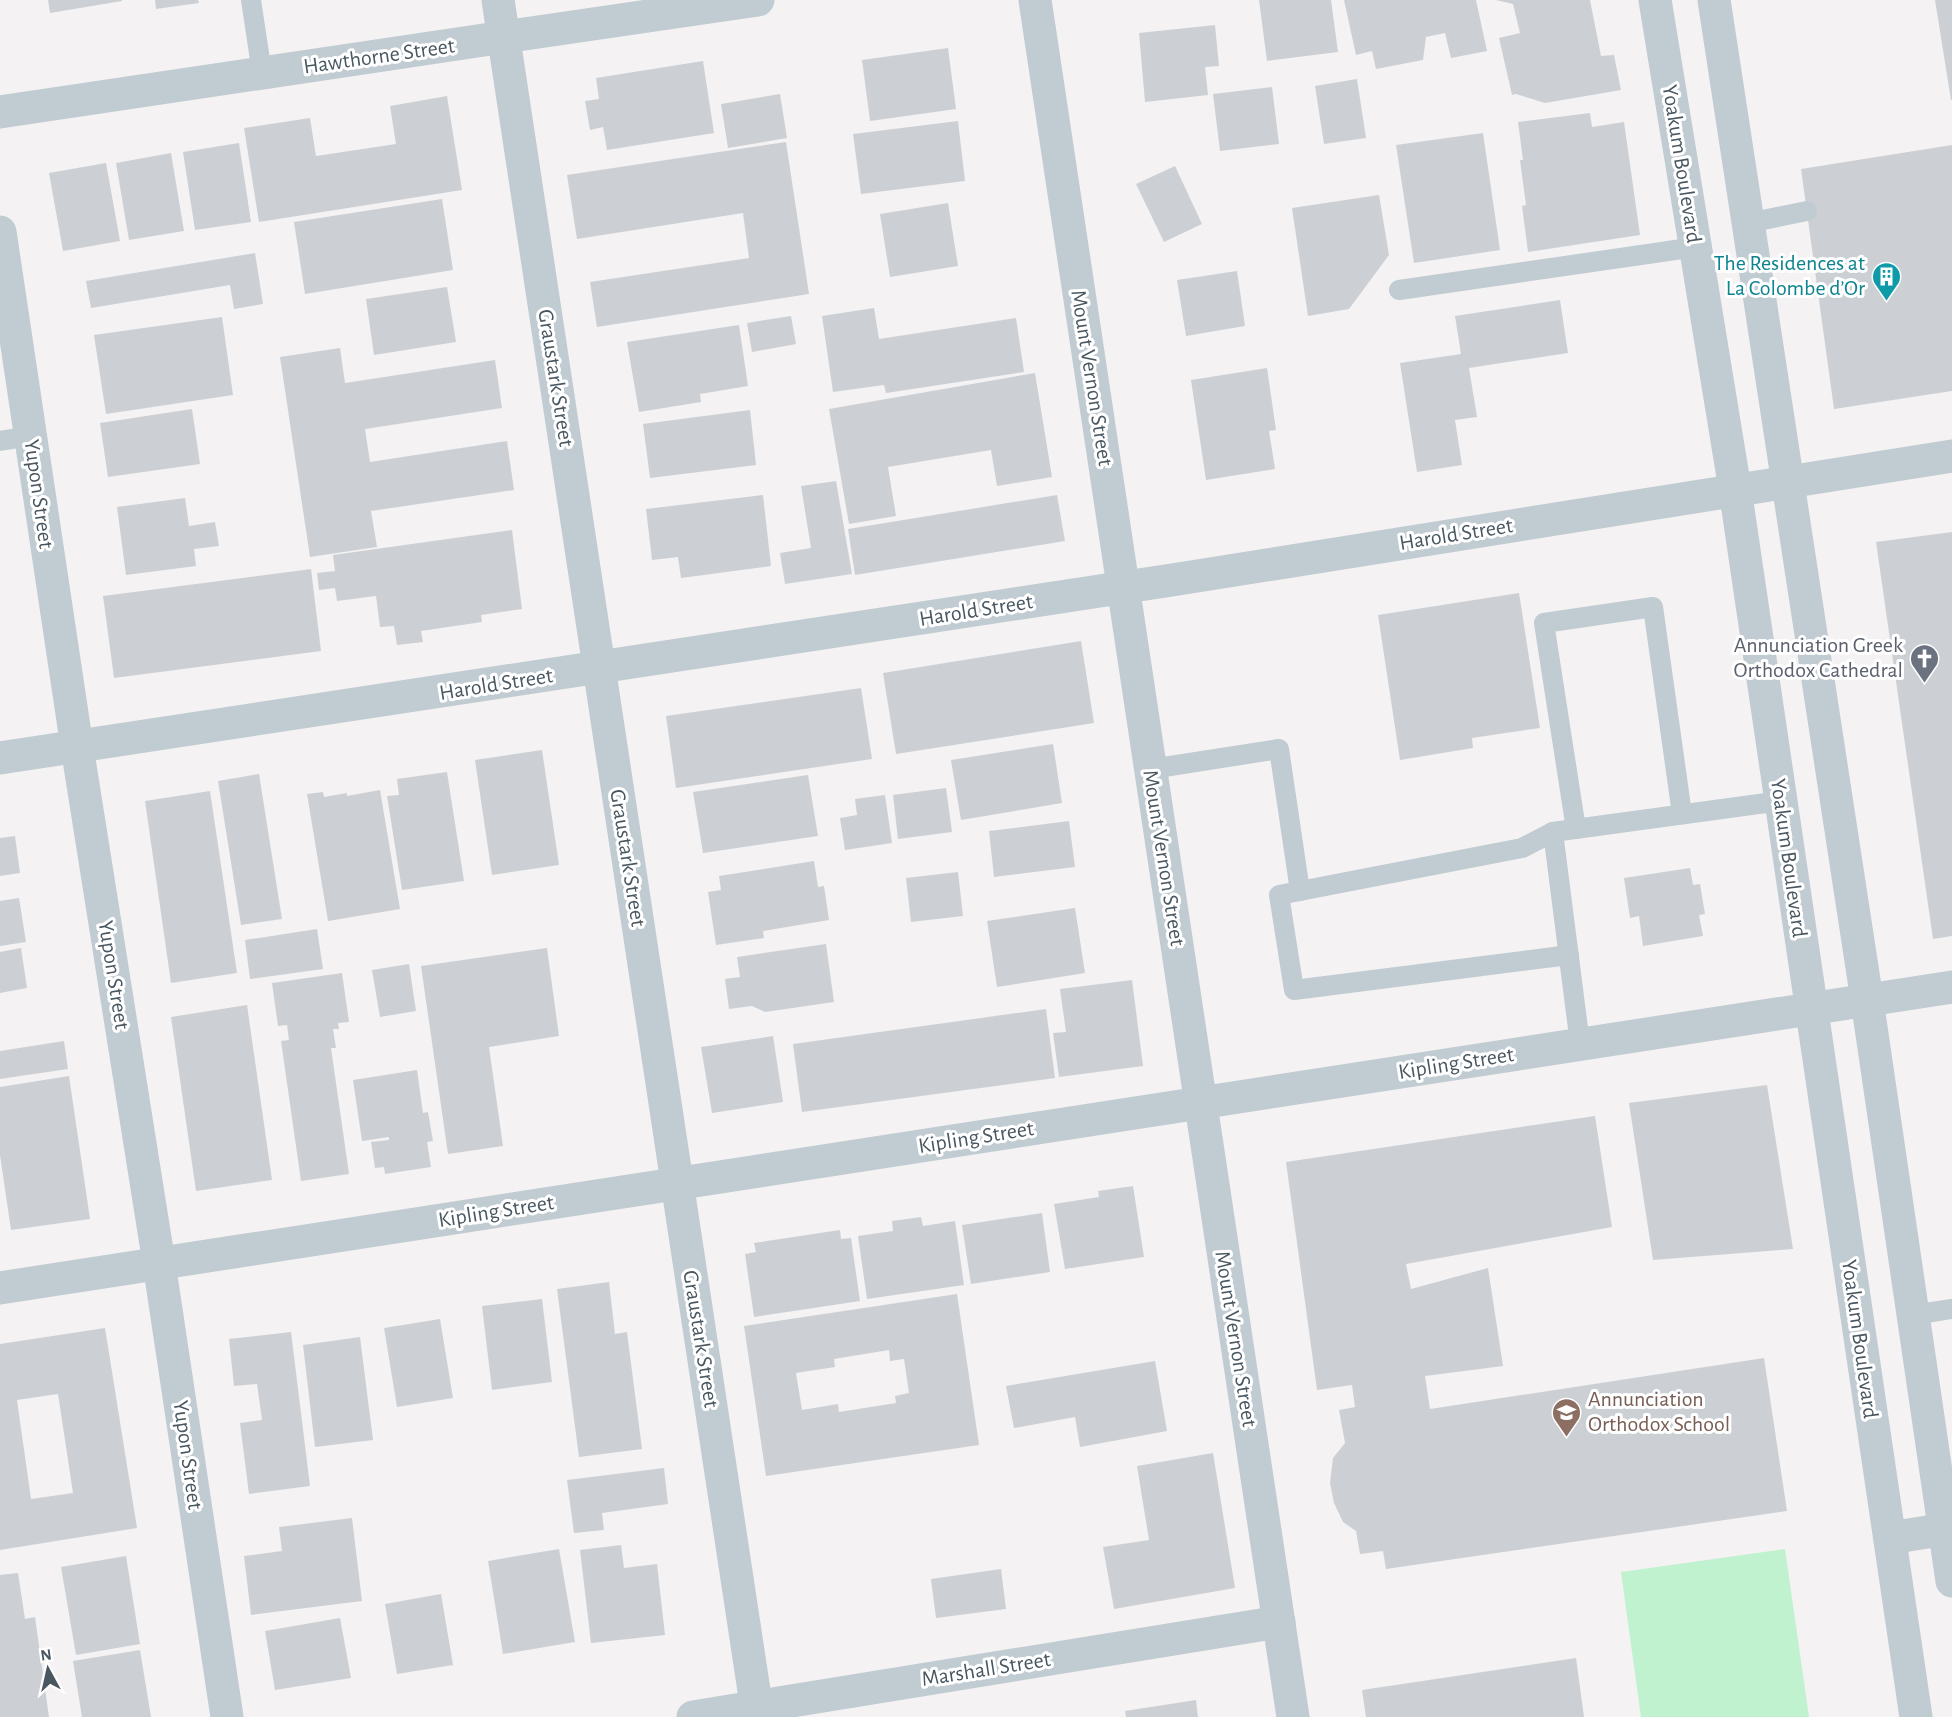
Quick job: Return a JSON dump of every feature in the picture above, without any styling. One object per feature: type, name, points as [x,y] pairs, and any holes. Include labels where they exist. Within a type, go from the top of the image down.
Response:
[{"type":"street","name":"Graustark Street","points":[[498,0],[757,1712]]},
{"type":"street","name":"Hawthorne Street","points":[[0,112],[758,0]]},
{"type":"street","name":"Mount Vernon Street","points":[[1035,0],[1293,1717]]},
{"type":"street","name":"Yoakum Boulevard","points":[[1655,0],[1735,489],[1916,1717]]},
{"type":"street","points":[[1714,0],[1913,1315],[1948,1529],[1952,1581]]},
{"type":"street","name":"Yupon Street","points":[[0,232],[15,438],[77,747],[159,1263],[227,1717]]},
{"type":"street","name":"Harold Street","points":[[0,758],[1124,588],[1952,456]]},
{"type":"street","name":"Kipling Street","points":[[0,1288],[1952,987]]},
{"type":"street","points":[[1890,1538],[1948,1529]]},
{"type":"street","name":"Marshall Street","points":[[693,1717],[757,1712],[1279,1622]]},
{"type":"lane","points":[[251,0],[262,73]]},
{"type":"lane","points":[[1748,223],[1808,211]]},
{"type":"lane","points":[[1399,290],[1696,247]]},
{"type":"lane","points":[[1576,829],[1544,623],[1653,607],[1682,814]]},
{"type":"lane","points":[[1151,769],[1279,749],[1300,891]]},
{"type":"lane","points":[[1569,955],[1294,990],[1280,895],[1522,849],[1553,832],[1780,801]]},
{"type":"lane","points":[[1553,832],[1580,1044]]},
{"type":"lane","points":[[1913,1315],[1952,1309]]},
{"type":"green space","points":[[1785,1549],[1809,1717],[1641,1717],[1621,1572]]},
{"type":"building","points":[[48,0],[122,0],[122,1],[50,13]]},
{"type":"building","points":[[155,0],[198,0],[199,3],[156,9]]},
{"type":"building","points":[[1259,0],[1331,0],[1338,52],[1267,61]]},
{"type":"building","points":[[1344,0],[1476,0],[1487,51],[1451,58],[1445,33],[1426,37],[1423,60],[1376,69],[1372,51],[1356,55]]},
{"type":"building","points":[[1496,0],[1590,0],[1601,56],[1614,55],[1621,90],[1545,103],[1516,94],[1512,95],[1499,38],[1520,33],[1513,4]]},
{"type":"building","points":[[1935,0],[1952,0],[1952,100],[1951,100]]},
{"type":"building","points":[[1215,25],[1219,66],[1205,67],[1208,95],[1145,102],[1139,33]]},
{"type":"building","points":[[948,48],[956,109],[870,121],[862,60]]},
{"type":"building","points":[[703,61],[714,133],[607,150],[603,127],[590,130],[585,101],[599,99],[596,78]]},
{"type":"building","points":[[1357,79],[1366,138],[1324,144],[1315,86]]},
{"type":"building","points":[[1272,87],[1279,144],[1220,151],[1213,94]]},
{"type":"building","points":[[780,94],[787,138],[728,148],[721,104]]},
{"type":"building","points":[[447,96],[462,190],[259,222],[244,128],[310,118],[316,156],[396,144],[390,106]]},
{"type":"building","points":[[1590,113],[1592,127],[1624,122],[1640,235],[1528,252],[1522,206],[1526,205],[1518,122]]},
{"type":"building","points":[[958,121],[965,181],[861,194],[853,134]]},
{"type":"building","points":[[1483,133],[1500,250],[1414,263],[1396,145]]},
{"type":"building","points":[[786,142],[809,294],[597,327],[590,282],[749,258],[743,213],[577,239],[567,175]]},
{"type":"building","points":[[239,143],[251,222],[195,230],[183,152]]},
{"type":"building","name":"The Residences at La Colombe d’Or","points":[[1952,145],[1952,391],[1834,409],[1801,169]]},
{"type":"building","points":[[171,153],[184,231],[129,240],[116,163]]},
{"type":"building","points":[[106,163],[120,241],[63,251],[49,173]]},
{"type":"building","points":[[1175,166],[1202,224],[1164,242],[1136,184]]},
{"type":"building","points":[[1379,195],[1389,255],[1349,309],[1308,316],[1292,208]]},
{"type":"building","points":[[442,199],[453,270],[305,294],[294,222]]},
{"type":"building","points":[[948,203],[958,266],[890,277],[880,214]]},
{"type":"building","points":[[255,253],[263,304],[234,309],[230,285],[91,308],[86,281]]},
{"type":"building","points":[[1237,271],[1245,326],[1186,336],[1177,280]]},
{"type":"building","points":[[447,287],[456,342],[374,355],[366,299]]},
{"type":"building","points":[[1560,300],[1568,353],[1469,368],[1477,417],[1455,420],[1462,465],[1417,472],[1400,363],[1461,354],[1455,316]]},
{"type":"building","points":[[874,308],[879,339],[1016,318],[1024,372],[886,393],[884,385],[833,392],[822,316]]},
{"type":"building","points":[[791,316],[796,344],[752,352],[747,323]]},
{"type":"building","points":[[222,317],[233,395],[106,414],[94,335]]},
{"type":"building","points":[[739,325],[748,386],[700,394],[701,402],[639,412],[627,342]]},
{"type":"building","points":[[340,348],[345,383],[495,360],[502,408],[365,429],[370,462],[507,441],[514,490],[371,511],[377,547],[310,557],[280,357]]},
{"type":"building","points":[[1267,368],[1276,430],[1269,431],[1275,469],[1206,480],[1191,380]]},
{"type":"building","points":[[1035,373],[1052,477],[997,486],[991,450],[888,467],[896,516],[849,524],[829,409]]},
{"type":"building","points":[[192,409],[200,464],[108,477],[100,423]]},
{"type":"building","points":[[750,410],[756,465],[650,478],[643,424]]},
{"type":"building","points":[[836,481],[852,574],[785,584],[780,553],[811,548],[801,486]]},
{"type":"building","points":[[763,495],[771,566],[681,578],[678,557],[652,560],[646,509]]},
{"type":"building","points":[[1057,495],[1065,541],[855,575],[848,529]]},
{"type":"building","points":[[185,498],[189,526],[215,522],[219,546],[194,549],[196,566],[126,575],[117,507]]},
{"type":"building","points":[[512,530],[522,609],[481,615],[482,622],[421,631],[423,642],[397,645],[394,626],[380,627],[376,596],[337,601],[335,588],[319,590],[317,573],[335,571],[333,555]]},
{"type":"building","name":"Annunciation Greek Orthodox Cathedral","points":[[1952,532],[1952,936],[1933,939],[1876,542]]},
{"type":"building","points":[[311,569],[321,651],[114,678],[103,596]]},
{"type":"building","points":[[1519,593],[1540,728],[1472,738],[1473,748],[1400,760],[1378,615]]},
{"type":"building","points":[[1081,641],[1094,723],[896,754],[883,673]]},
{"type":"building","points":[[861,688],[872,759],[676,788],[666,716]]},
{"type":"building","points":[[1053,744],[1062,803],[961,820],[951,760]]},
{"type":"building","points":[[542,750],[559,865],[492,875],[475,760]]},
{"type":"building","points":[[447,772],[464,881],[402,890],[387,796],[399,795],[397,779]]},
{"type":"building","points":[[259,774],[282,919],[241,925],[218,781]]},
{"type":"building","points":[[808,775],[818,836],[703,853],[693,792]]},
{"type":"building","points":[[946,788],[952,832],[898,839],[893,795]]},
{"type":"building","points":[[380,790],[400,909],[328,921],[307,794],[323,792],[324,797],[347,793],[347,796]]},
{"type":"building","points":[[210,791],[237,973],[171,983],[145,801]]},
{"type":"building","points":[[885,795],[892,843],[845,850],[840,818],[857,815],[855,799]]},
{"type":"building","points":[[1069,821],[1075,867],[994,877],[989,831]]},
{"type":"building","points":[[15,836],[20,873],[0,876],[0,838]]},
{"type":"building","points":[[814,861],[818,887],[824,886],[829,920],[763,931],[764,938],[716,945],[708,892],[721,890],[719,876]]},
{"type":"building","points":[[1690,868],[1693,885],[1700,884],[1705,914],[1699,915],[1703,936],[1643,946],[1639,916],[1630,918],[1624,878]]},
{"type":"building","points":[[958,872],[963,916],[911,922],[906,878]]},
{"type":"building","points":[[19,898],[26,942],[0,946],[0,901]]},
{"type":"building","points":[[1075,908],[1085,973],[997,987],[987,921]]},
{"type":"building","points":[[317,929],[323,969],[250,979],[245,940]]},
{"type":"building","points":[[826,944],[834,1002],[765,1012],[752,1006],[729,1009],[725,979],[740,977],[737,957]]},
{"type":"building","points":[[21,948],[27,988],[0,993],[0,952]]},
{"type":"building","points":[[547,948],[559,1036],[489,1047],[503,1146],[448,1154],[421,966]]},
{"type":"building","points":[[409,964],[416,1011],[380,1017],[372,970]]},
{"type":"building","points":[[342,973],[349,1022],[338,1023],[339,1029],[333,1029],[336,1048],[331,1048],[349,1174],[301,1181],[281,1041],[289,1040],[287,1025],[278,1026],[272,983]]},
{"type":"building","points":[[1132,980],[1143,1066],[1059,1077],[1053,1033],[1066,1032],[1060,989]]},
{"type":"building","points":[[247,1005],[272,1180],[196,1191],[171,1017]]},
{"type":"building","points":[[1046,1009],[1055,1078],[802,1112],[793,1044]]},
{"type":"building","points":[[773,1036],[783,1102],[712,1113],[701,1047]]},
{"type":"building","points":[[64,1041],[68,1069],[0,1079],[0,1051]]},
{"type":"building","points":[[417,1070],[423,1113],[428,1112],[433,1141],[427,1142],[431,1167],[385,1174],[384,1167],[375,1168],[371,1142],[389,1140],[389,1137],[362,1141],[353,1080]]},
{"type":"building","points":[[69,1076],[90,1219],[11,1230],[0,1155],[0,1087]]},
{"type":"building","points":[[1767,1085],[1793,1249],[1653,1260],[1629,1103]]},
{"type":"building","points":[[1595,1116],[1612,1227],[1406,1264],[1411,1289],[1488,1268],[1503,1366],[1425,1376],[1430,1409],[1764,1358],[1787,1511],[1386,1569],[1383,1551],[1360,1554],[1356,1531],[1343,1522],[1334,1503],[1330,1483],[1333,1458],[1345,1443],[1339,1410],[1355,1407],[1352,1385],[1317,1390],[1286,1162]]},
{"type":"building","points":[[1133,1186],[1144,1257],[1065,1269],[1054,1204],[1099,1197],[1098,1191]]},
{"type":"building","points":[[1042,1213],[1050,1272],[971,1284],[962,1225]]},
{"type":"building","points":[[921,1217],[923,1226],[955,1221],[964,1285],[867,1299],[858,1236],[893,1231],[892,1221]]},
{"type":"building","points":[[840,1230],[841,1239],[851,1238],[860,1301],[754,1317],[745,1254],[756,1252],[754,1243]]},
{"type":"building","points":[[609,1282],[615,1334],[627,1332],[642,1449],[579,1457],[557,1289]]},
{"type":"building","points":[[957,1294],[979,1445],[766,1476],[744,1326]],"holes":[[[889,1350],[890,1361],[904,1359],[909,1393],[895,1396],[896,1403],[839,1412],[838,1404],[802,1410],[796,1373],[835,1367],[834,1359]]]},
{"type":"building","points":[[542,1299],[552,1382],[492,1390],[482,1306]]},
{"type":"building","points":[[440,1319],[453,1398],[397,1407],[384,1328]]},
{"type":"building","points":[[105,1328],[137,1528],[0,1550],[0,1344]],"holes":[[[58,1394],[73,1493],[31,1499],[17,1400]]]},
{"type":"building","points":[[291,1332],[310,1486],[249,1494],[240,1423],[262,1420],[257,1384],[234,1386],[229,1339]]},
{"type":"building","points":[[360,1337],[373,1440],[315,1447],[303,1345]]},
{"type":"building","points":[[1155,1361],[1167,1431],[1080,1447],[1075,1417],[1014,1428],[1006,1386]]},
{"type":"building","points":[[1213,1453],[1235,1588],[1114,1609],[1103,1547],[1149,1540],[1137,1466]]},
{"type":"building","points":[[664,1468],[668,1504],[602,1513],[604,1530],[574,1533],[567,1480]]},
{"type":"building","points":[[352,1518],[362,1601],[251,1615],[244,1556],[282,1551],[279,1527]]},
{"type":"building","points":[[621,1545],[624,1568],[657,1564],[665,1635],[591,1643],[580,1550]]},
{"type":"building","points":[[559,1549],[575,1642],[503,1654],[488,1561]]},
{"type":"building","points":[[126,1556],[140,1644],[76,1655],[61,1567]]},
{"type":"building","points":[[1001,1569],[1006,1609],[936,1618],[931,1579]]},
{"type":"building","points":[[18,1573],[25,1619],[35,1617],[49,1717],[0,1717],[0,1575]]},
{"type":"building","points":[[441,1594],[453,1665],[397,1674],[385,1604]]},
{"type":"building","points":[[340,1618],[351,1678],[275,1690],[265,1631]]},
{"type":"building","points":[[140,1650],[151,1717],[82,1717],[73,1661]]},
{"type":"building","points":[[1576,1658],[1584,1717],[1366,1717],[1362,1690]]},
{"type":"building","points":[[1196,1700],[1198,1717],[1126,1717],[1125,1711]]},
{"type":"place","name":"The Residences at La Colombe d’Or","points":[[1886,302]]},
{"type":"place","name":"Annunciation Greek Orthodox Cathedral","points":[[1924,684]]},
{"type":"place","name":"Annunciation Orthodox School","points":[[1567,1438]]}]
